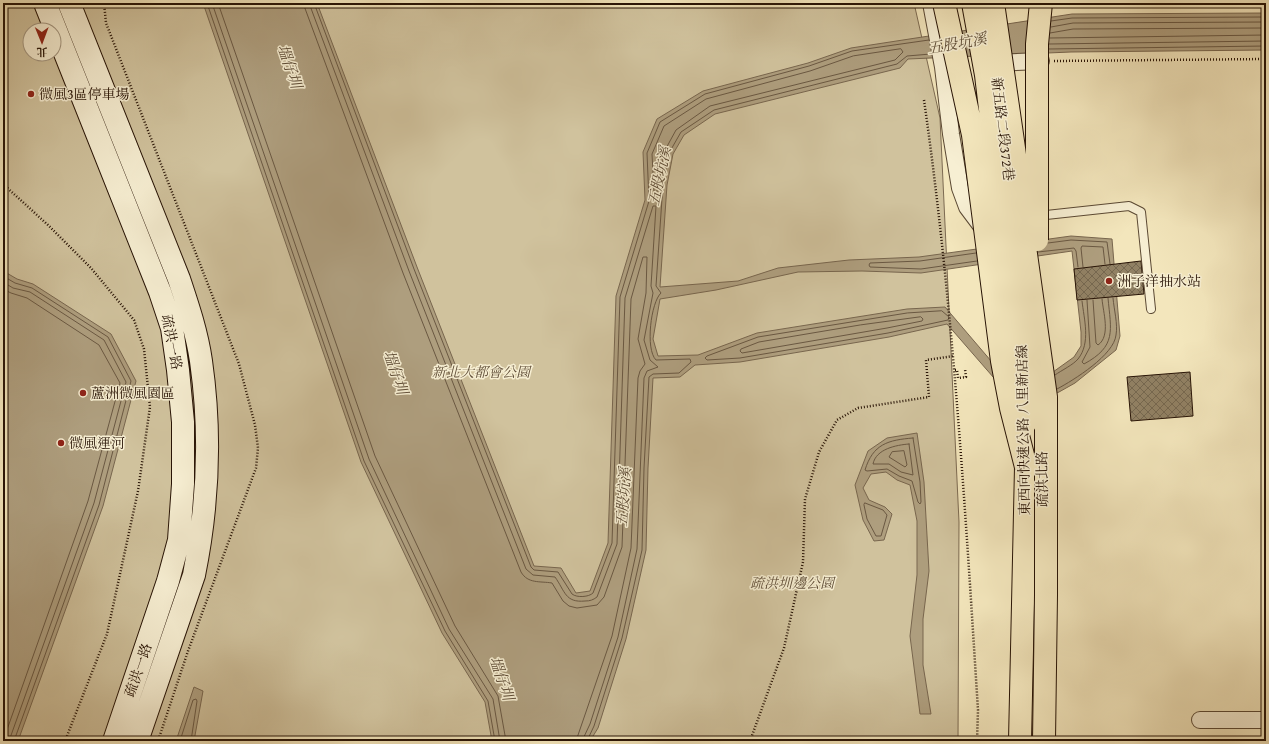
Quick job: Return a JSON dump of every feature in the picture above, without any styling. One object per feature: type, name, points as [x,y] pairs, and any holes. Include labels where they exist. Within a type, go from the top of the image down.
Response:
[{"type":"highway","points":[[944,3],[973,135],[1002,361],[1026,467]]},
{"type":"highway","name":"東西向快速公路 八里新店線","points":[[973,3],[986,75],[1003,219],[1024,361],[1026,467],[1020,741]]},
{"type":"highway","name":"東西向快速公路 八里新店線","points":[[993,3],[1013,140],[1025,247],[1046,397],[1044,741]]},
{"type":"highway","points":[[1041,3],[1037,44],[1036,234],[1046,397]]},
{"type":"street","name":"疏洪一路","points":[[45,3],[160,292],[172,328],[180,385],[183,422],[184,484],[179,540],[168,581],[114,741]]},
{"type":"street","name":"疏洪一路","points":[[69,3],[180,279],[191,316],[201,361],[205,397],[206,445],[204,507],[194,575],[137,741]]},
{"type":"street","points":[[931,3],[943,68],[956,168],[967,207],[1024,276]]},
{"type":"street","name":"新五路二段372巷","points":[[1017,218],[1006,161],[995,63],[1041,61]]},
{"type":"street","points":[[956,168],[1006,161]]},
{"type":"street","points":[[979,223],[1017,218]]},
{"type":"street","name":"疏洪北路","points":[[1017,218],[1042,453],[1043,553],[1049,741]]},
{"type":"street","points":[[1200,720],[1266,720]]},
{"type":"lane","points":[[1017,218],[1128,206],[1141,212],[1151,309]]},
{"type":"path","points":[[1041,61],[1266,59]]},
{"type":"path","points":[[924,100],[934,171],[956,370],[978,710],[977,741]]},
{"type":"path","points":[[3,184],[48,225],[91,268],[134,320],[144,349],[150,407],[138,491],[107,634],[65,741]]},
{"type":"path","points":[[750,741],[784,648],[803,562],[805,499],[819,452],[837,420],[858,408],[929,397],[926,360],[954,356]]},
{"type":"path","points":[[956,370],[958,378],[966,377],[965,369]]},
{"type":"green space","name":"新北大都會公園","points":[[3,3],[914,3],[940,118],[959,522],[958,741],[3,741]]},
{"type":"water","points":[[203,3],[317,3],[417,267],[534,566],[561,568],[576,593],[590,591],[608,543],[616,296],[645,200],[643,152],[657,119],[703,91],[808,63],[851,48],[1072,14],[1266,13],[1266,50],[1071,52],[908,59],[900,68],[715,114],[684,135],[673,154],[667,185],[660,287],[738,281],[778,268],[849,260],[919,257],[1071,236],[1112,239],[1120,336],[1116,350],[1075,383],[1048,397],[1007,393],[947,324],[889,337],[740,362],[695,365],[680,377],[653,378],[648,468],[646,550],[626,639],[598,728],[590,741],[492,741],[485,702],[442,633],[361,462]],"holes":[[[1072,251],[1081,332],[1081,346],[1074,357],[1039,382],[1009,382],[945,307],[907,309],[757,333],[698,355],[658,356],[653,339],[660,299],[716,290],[798,272],[862,271],[921,273]]]},
{"type":"water","name":"微風運河","points":[[3,255],[5,272],[17,279],[33,284],[111,334],[136,381],[103,506],[18,741],[3,741]]},
{"type":"water","points":[[917,433],[924,482],[929,571],[923,619],[923,665],[931,714],[920,714],[910,636],[917,575],[917,521],[910,485],[897,480],[886,472],[871,474],[863,488],[869,500],[885,507],[892,514],[884,540],[874,541],[863,520],[855,485],[868,451],[887,438]]},
{"type":"water","points":[[194,687],[203,691],[194,741],[176,741]]},
{"type":"building","name":"洲子洋抽水站","points":[[1141,261],[1144,294],[1077,300],[1074,269]]},
{"type":"building","points":[[1190,372],[1193,416],[1131,421],[1127,377]]},
{"type":"place","name":"微風3區停車場","points":[[31,94]]},
{"type":"place","name":"洲子洋抽水站","points":[[1109,281]]},
{"type":"place","name":"蘆洲微風園區","points":[[83,393]]},
{"type":"place","name":"微風運河","points":[[61,443]]},
{"type":"water label","name":"五股坑溪","points":[[957,43]]},
{"type":"water label","name":"塭仔圳","points":[[290,66]]},
{"type":"water label","name":"五股坑溪","points":[[659,176]]},
{"type":"water label","name":"塭仔圳","points":[[396,372]]},
{"type":"water label","name":"五股坑溪","points":[[623,497]]},
{"type":"water label","name":"塭仔圳","points":[[502,678]]},
{"type":"park label","name":"疏洪圳邊公園","points":[[792,583]]}]
